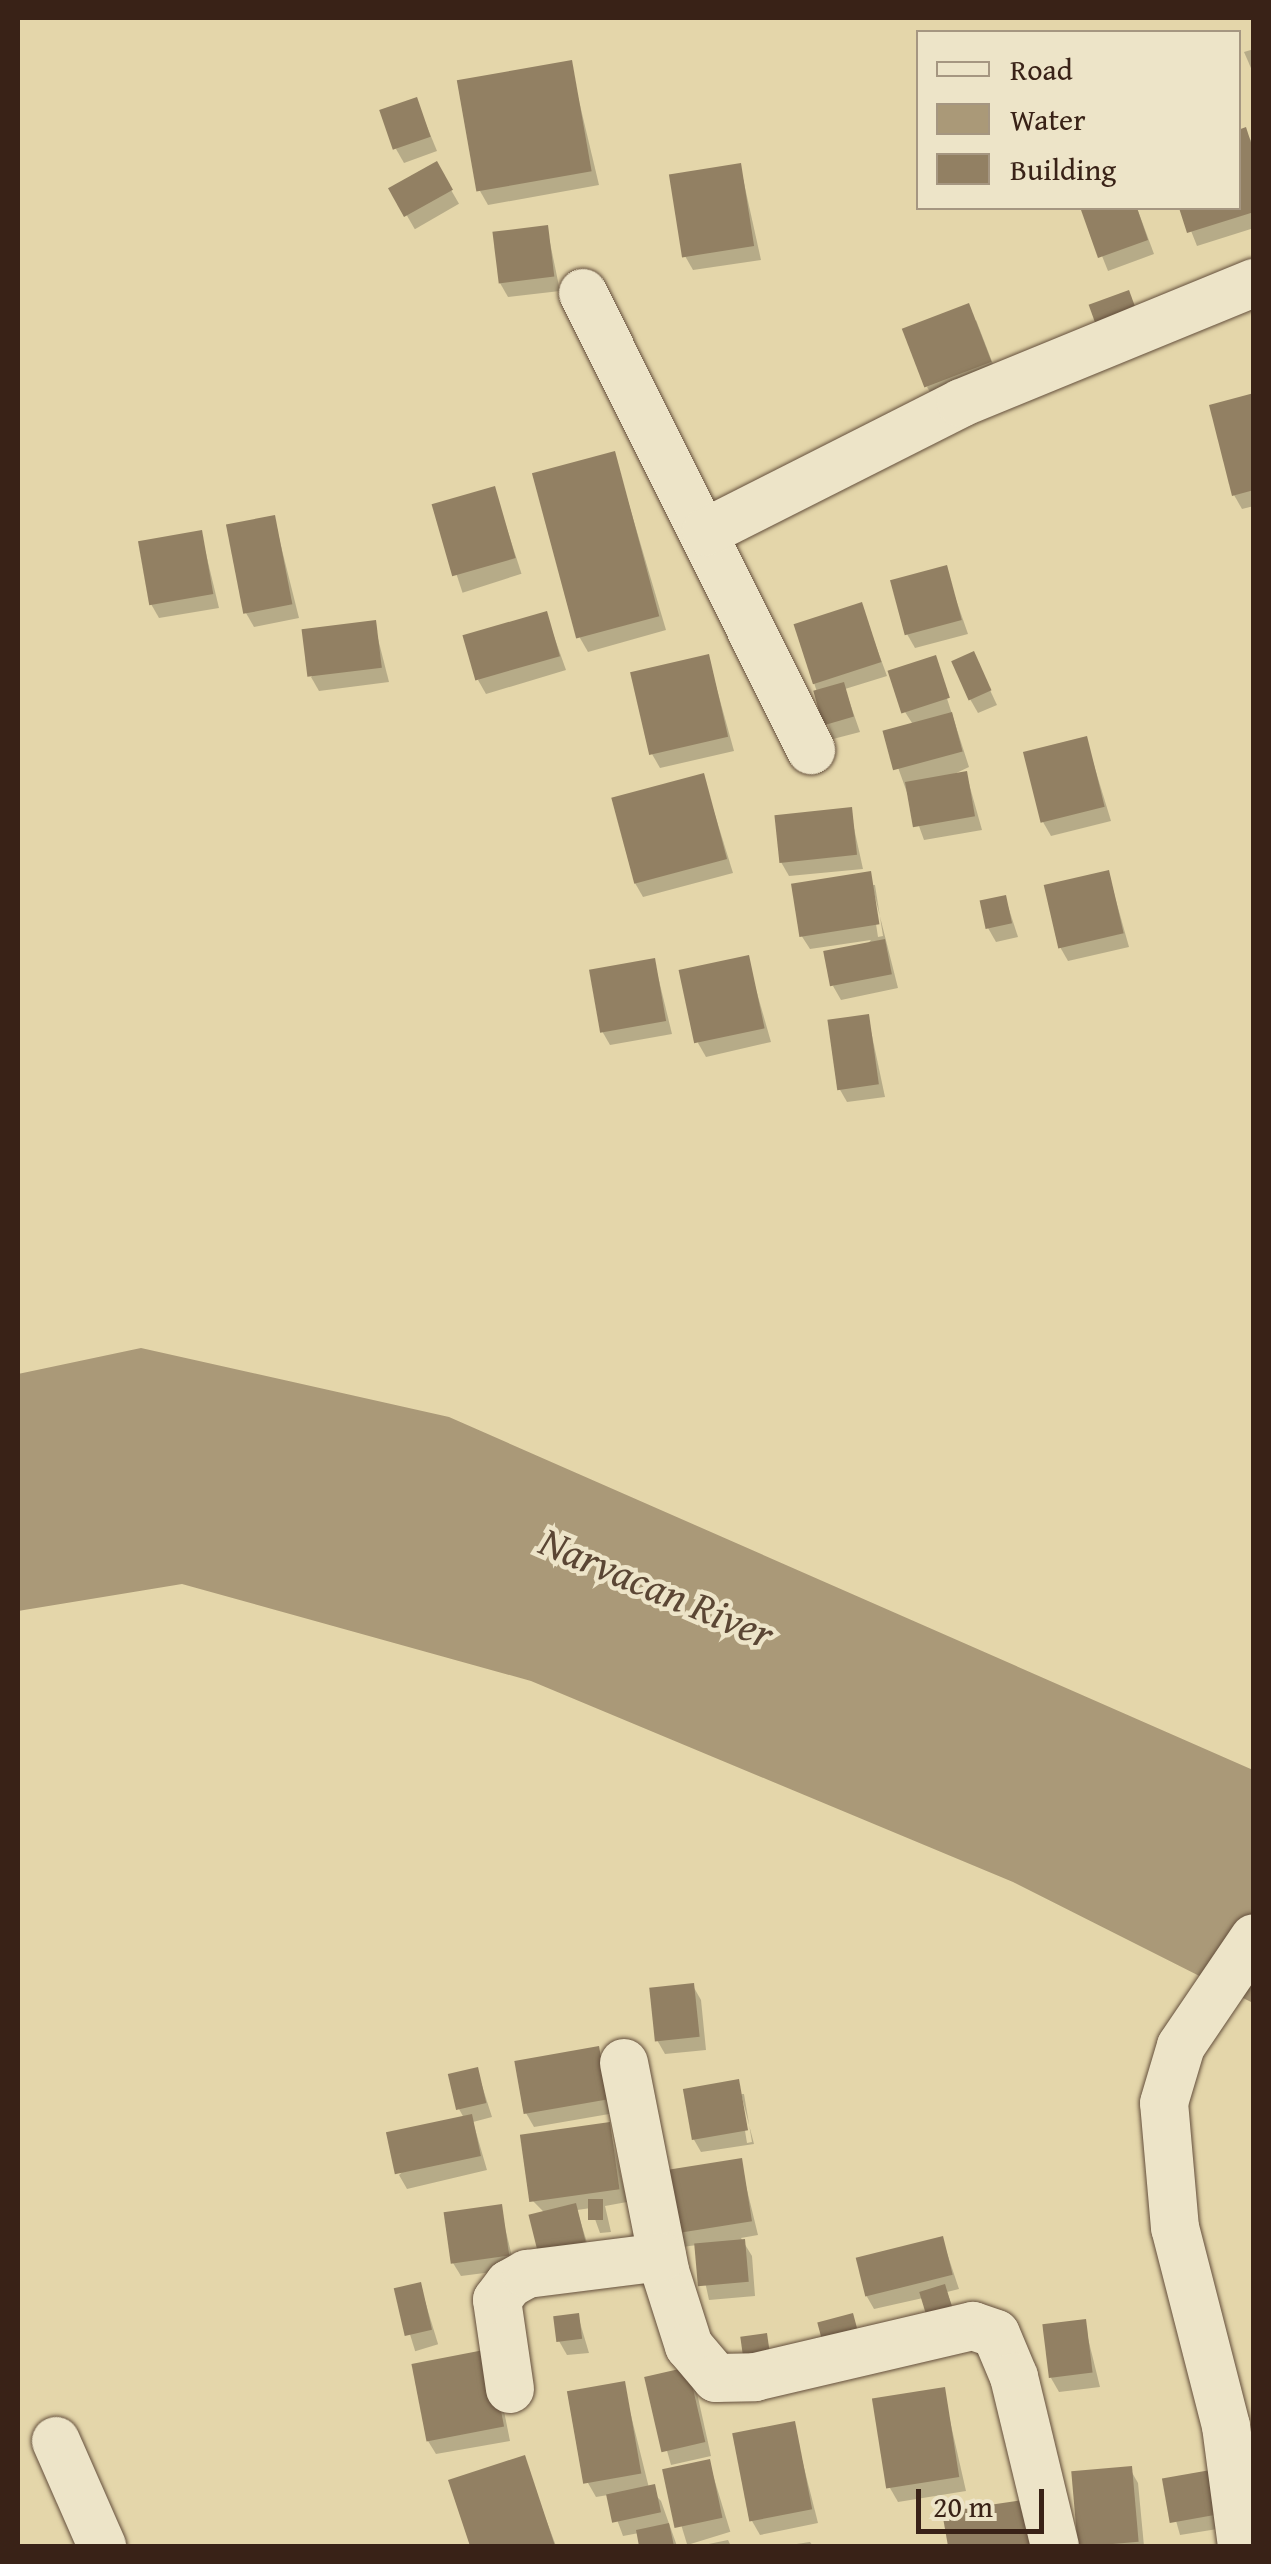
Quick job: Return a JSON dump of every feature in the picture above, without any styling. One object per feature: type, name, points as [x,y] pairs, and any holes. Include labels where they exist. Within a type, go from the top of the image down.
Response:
[{"type":"street","points":[[706,532],[961,402],[1254,283]]},
{"type":"street","points":[[583,293],[706,532],[811,750]]},
{"type":"street","points":[[1242,2546],[1226,2426],[1176,2228],[1165,2146],[1164,2103],[1181,2046],[1254,1938]]},
{"type":"street","points":[[624,2062],[662,2257],[688,2346],[716,2378],[755,2377],[973,2326],[996,2334],[1014,2377],[1055,2546]]},
{"type":"street","points":[[510,2389],[497,2300],[509,2284],[527,2274],[662,2257]]},
{"type":"street","points":[[56,2441],[102,2546]]},
{"type":"water","name":"Narvacan River","points":[[141,1348],[449,1417],[1253,1770],[1253,2003],[1013,1882],[531,1681],[182,1584],[18,1611],[18,1374]]},
{"type":"building","points":[[572,60],[592,171],[476,192],[457,80]]},
{"type":"building","points":[[417,97],[431,137],[393,150],[379,110]]},
{"type":"building","points":[[1246,127],[1254,152],[1254,212],[1187,233],[1180,210],[1241,210],[1241,129]]},
{"type":"building","points":[[437,161],[453,190],[404,217],[388,188]]},
{"type":"building","points":[[741,163],[754,246],[682,257],[669,174]]},
{"type":"building","points":[[1081,210],[1138,210],[1148,240],[1098,258]]},
{"type":"building","points":[[548,225],[554,277],[499,283],[492,232]]},
{"type":"building","points":[[1129,290],[1142,325],[1101,339],[1089,305]]},
{"type":"building","points":[[969,303],[992,362],[924,388],[902,329]]},
{"type":"building","points":[[1254,393],[1254,490],[1232,496],[1209,405]]},
{"type":"building","points":[[615,451],[659,616],[576,638],[532,473]]},
{"type":"building","points":[[495,486],[516,558],[452,576],[432,504]]},
{"type":"building","points":[[275,515],[292,604],[243,614],[226,525]]},
{"type":"building","points":[[202,530],[213,594],[149,605],[138,541]]},
{"type":"building","points":[[947,565],[962,620],[905,635],[890,580]]},
{"type":"building","points":[[862,602],[881,662],[813,684],[794,624]]},
{"type":"building","points":[[547,611],[560,656],[475,680],[462,635]]},
{"type":"building","points":[[376,620],[382,668],[307,677],[302,629]]},
{"type":"building","points":[[974,651],[991,690],[969,700],[951,661]]},
{"type":"building","points":[[709,654],[728,737],[649,755],[630,672]]},
{"type":"building","points":[[936,655],[950,698],[901,714],[887,671]]},
{"type":"building","points":[[844,682],[854,717],[823,725],[813,691]]},
{"type":"building","points":[[952,712],[963,752],[893,770],[882,731]]},
{"type":"building","points":[[1087,736],[1105,807],[1041,823],[1023,752]]},
{"type":"building","points":[[967,771],[975,816],[913,827],[905,782]]},
{"type":"building","points":[[704,773],[727,859],[634,884],[611,798]]},
{"type":"building","points":[[852,807],[857,855],[779,863],[774,815]]},
{"type":"building","points":[[1109,870],[1124,933],[1058,948],[1044,885]]},
{"type":"building","points":[[871,871],[879,924],[799,937],[791,884]]},
{"type":"building","points":[[1006,895],[1012,923],[986,929],[980,901]]},
{"type":"building","points":[[885,939],[892,974],[830,986],[823,951]]},
{"type":"building","points":[[749,955],[765,1028],[694,1043],[679,970]]},
{"type":"building","points":[[655,958],[666,1021],[600,1033],[589,970]]},
{"type":"building","points":[[869,1014],[879,1084],[837,1090],[827,1020]]},
{"type":"building","points":[[694,1983],[700,2037],[655,2041],[649,1988]]},
{"type":"building","points":[[599,2046],[608,2099],[524,2114],[514,2061]]},
{"type":"building","points":[[478,2067],[486,2103],[456,2110],[448,2074]]},
{"type":"building","points":[[739,2079],[748,2130],[692,2140],[683,2089]]},
{"type":"building","points":[[472,2114],[481,2156],[395,2174],[386,2132]]},
{"type":"building","points":[[610,2122],[619,2189],[529,2202],[520,2135]]},
{"type":"building","points":[[742,2158],[752,2221],[664,2235],[654,2172]]},
{"type":"building","points":[[588,2199],[603,2199],[603,2220],[588,2220]]},
{"type":"building","points":[[576,2203],[587,2248],[540,2259],[528,2215]]},
{"type":"building","points":[[502,2204],[509,2255],[451,2264],[444,2212]]},
{"type":"building","points":[[943,2236],[953,2275],[865,2297],[856,2258]]},
{"type":"building","points":[[745,2239],[749,2282],[698,2286],[694,2243]]},
{"type":"building","points":[[421,2282],[432,2330],[405,2336],[394,2288]]},
{"type":"building","points":[[945,2284],[956,2319],[930,2327],[919,2292]]},
{"type":"building","points":[[579,2313],[582,2339],[556,2342],[553,2316]]},
{"type":"building","points":[[853,2313],[861,2342],[825,2352],[817,2323]]},
{"type":"building","points":[[1086,2319],[1093,2373],[1049,2378],[1042,2324]]},
{"type":"building","points":[[767,2333],[770,2355],[743,2359],[740,2337]]},
{"type":"building","points":[[489,2349],[504,2427],[427,2442],[411,2364]]},
{"type":"building","points":[[688,2367],[705,2442],[661,2452],[644,2377]]},
{"type":"building","points":[[625,2381],[641,2474],[583,2484],[567,2391]]},
{"type":"building","points":[[945,2387],[959,2477],[886,2488],[872,2399]]},
{"type":"building","points":[[795,2421],[812,2509],[749,2522],[732,2433]]},
{"type":"building","points":[[525,2455],[555,2546],[470,2546],[448,2480]]},
{"type":"building","points":[[710,2459],[722,2518],[675,2528],[662,2469]]},
{"type":"building","points":[[1132,2466],[1139,2542],[1078,2546],[1071,2471]]},
{"type":"building","points":[[1222,2468],[1230,2512],[1170,2523],[1162,2479]]},
{"type":"building","points":[[655,2484],[661,2512],[612,2523],[606,2494]]},
{"type":"building","points":[[1029,2499],[1036,2546],[948,2546],[942,2512]]},
{"type":"building","points":[[669,2523],[674,2546],[639,2546],[636,2530]]}]
